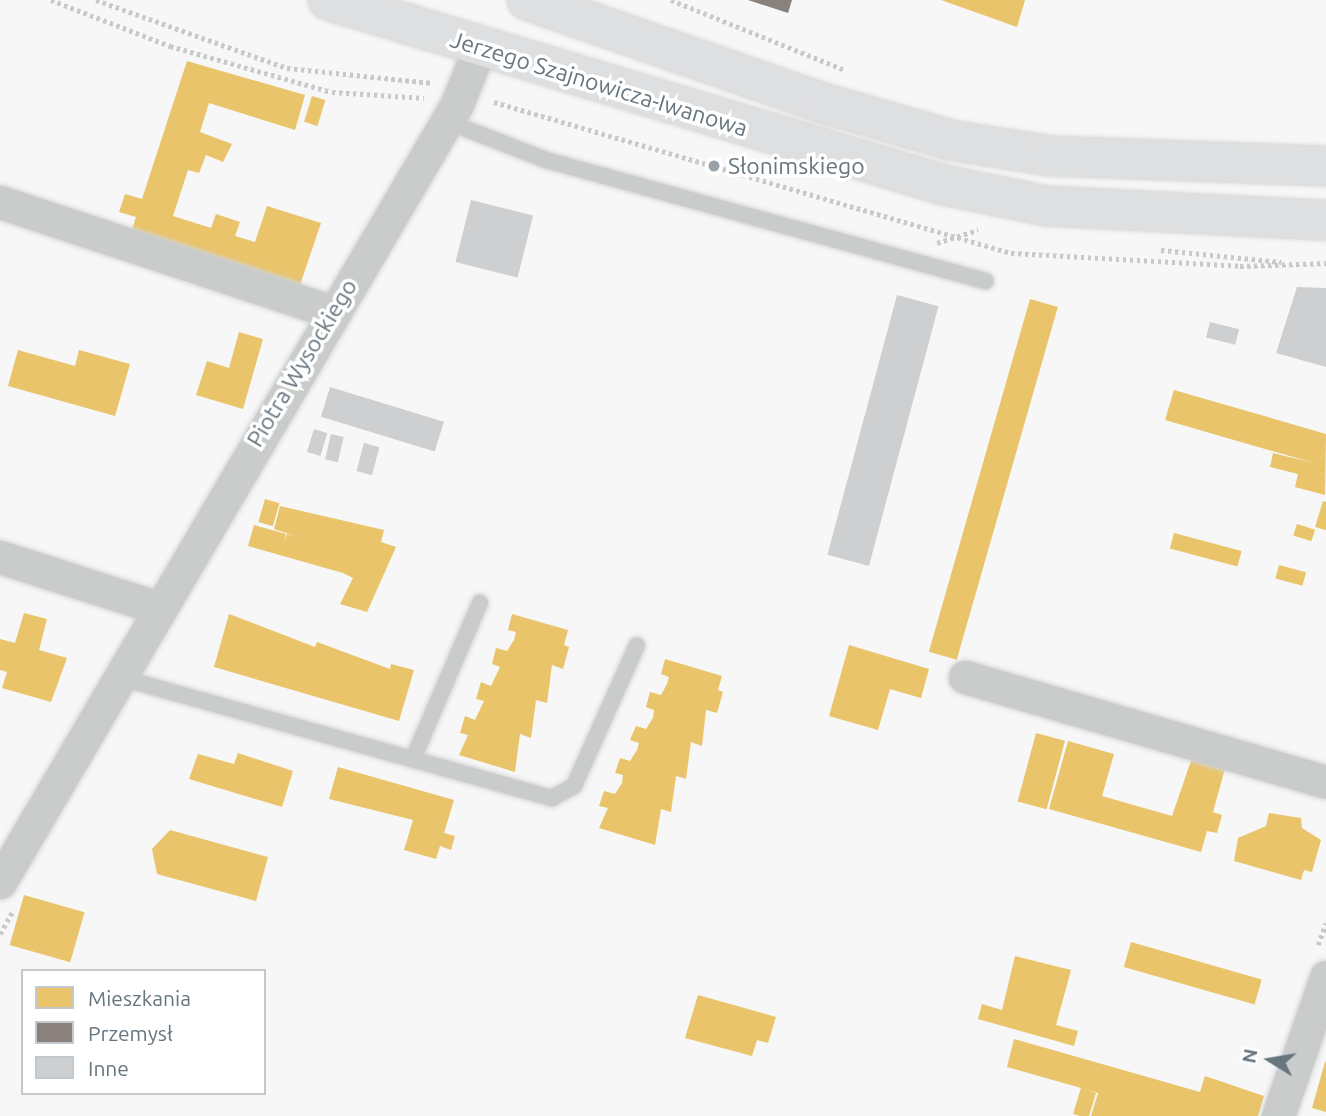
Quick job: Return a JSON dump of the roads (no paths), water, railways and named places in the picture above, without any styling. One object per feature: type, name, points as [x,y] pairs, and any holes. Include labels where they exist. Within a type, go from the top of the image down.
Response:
[{"type":"main road","name":"Jerzego Szajnowicza-Iwanowa","points":[[328,0],[822,153],[1046,206],[1326,220]]},
{"type":"main road","points":[[527,0],[823,103],[950,140],[1050,156],[1326,166]]},
{"type":"street","name":"Piotra Wysockiego","points":[[0,883],[156,607],[455,106],[480,47]]},
{"type":"street","points":[[0,202],[333,312]]},
{"type":"street","points":[[0,557],[156,607]]},
{"type":"street","points":[[965,677],[1326,782]]},
{"type":"street","points":[[1278,1116],[1326,977]]},
{"type":"lane","points":[[455,106],[546,160],[986,281]]},
{"type":"lane","points":[[414,759],[480,603]]},
{"type":"lane","points":[[118,677],[552,798],[574,786],[637,645]]},
{"type":"place","name":"Słonimskiego","points":[[714,166]]}]
